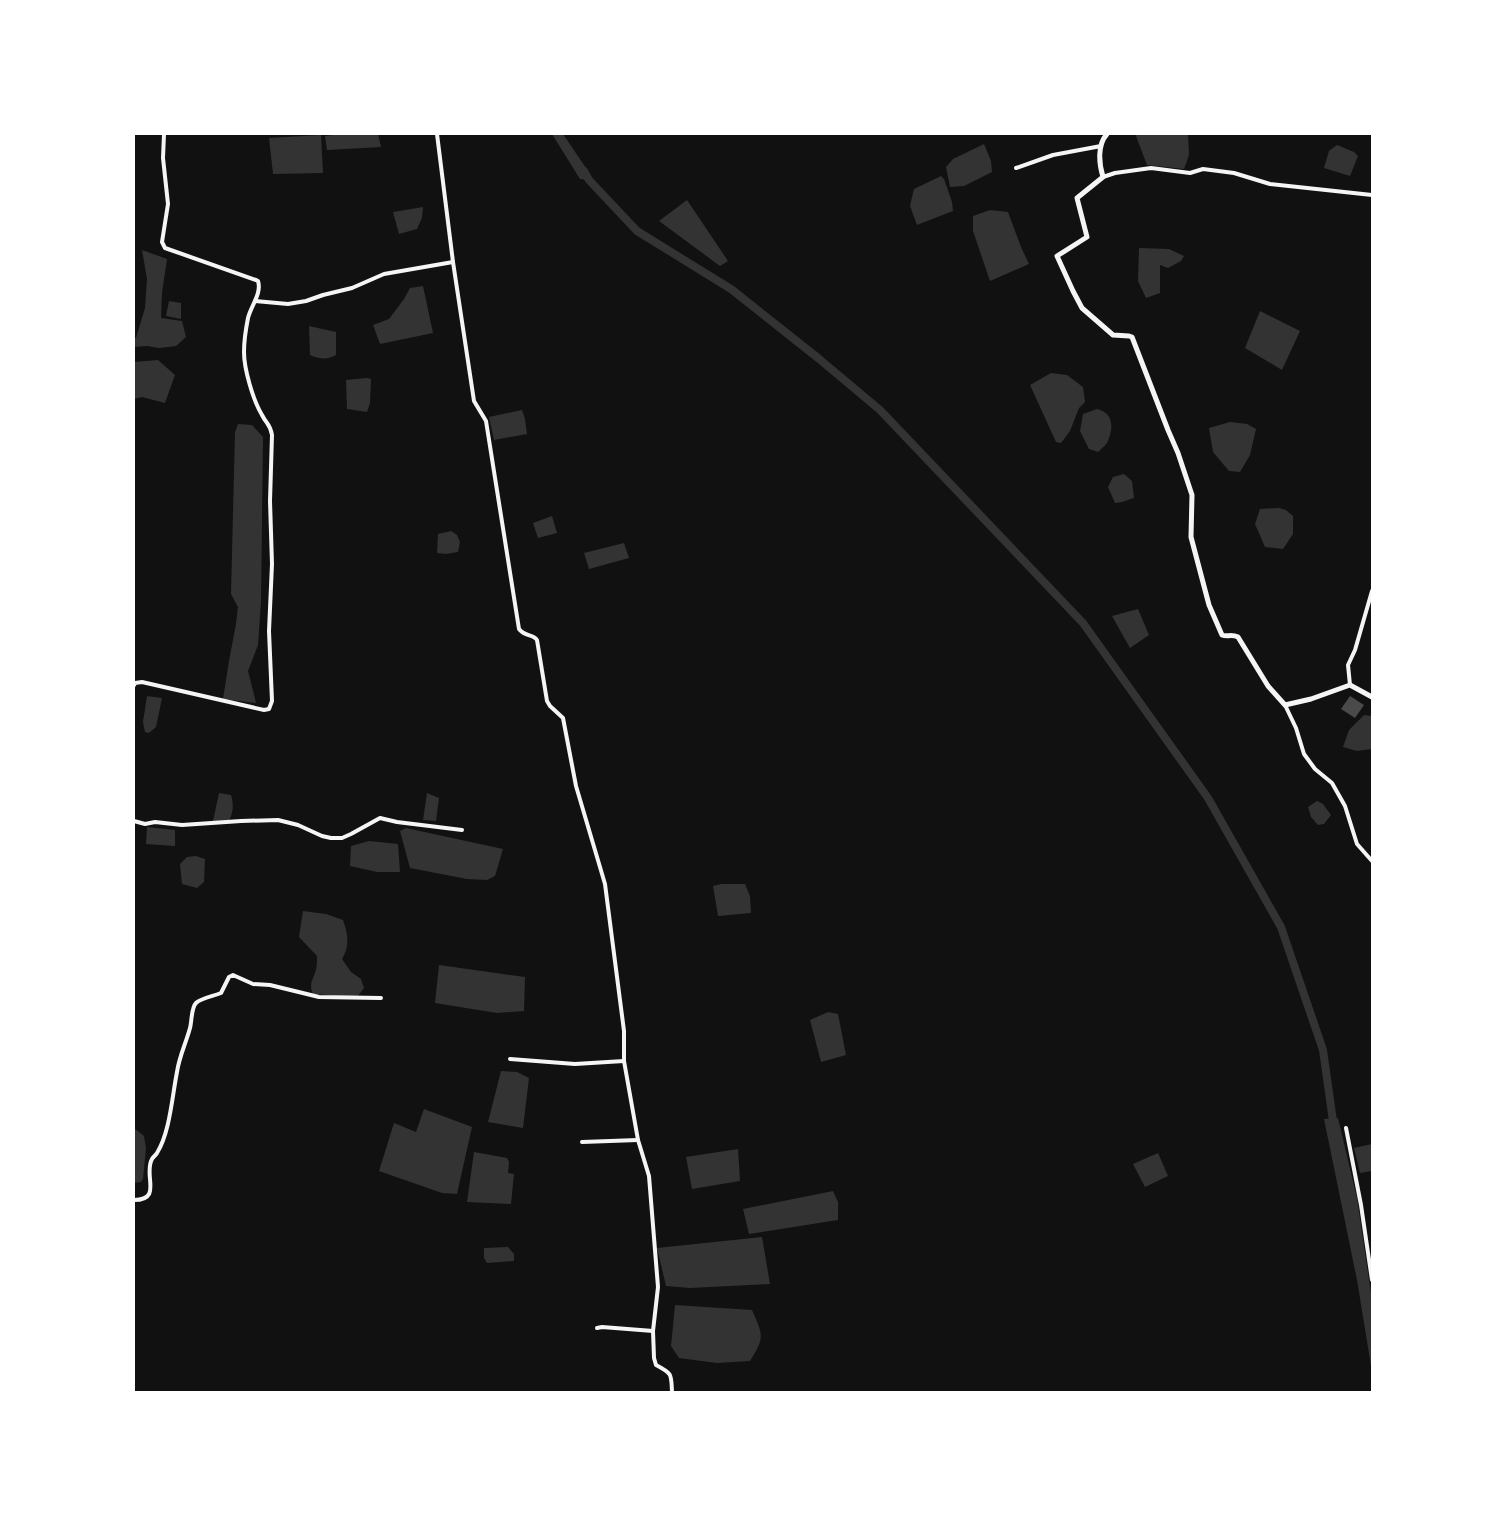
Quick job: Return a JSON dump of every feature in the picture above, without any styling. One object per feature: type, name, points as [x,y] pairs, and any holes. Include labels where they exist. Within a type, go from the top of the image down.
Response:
[{"type":"street","points":[[134,685],[135,683],[142,682],[264,710],[269,709],[272,701],[269,631],[272,564],[270,502],[272,435],[270,425],[262,416],[251,390],[244,352],[248,317],[255,302],[259,284],[258,281],[164,248],[162,242],[168,204],[164,134]]},
{"type":"street","points":[[437,134],[453,262],[474,400],[486,422],[519,629],[523,634],[534,636],[537,640],[547,701],[562,718],[576,786],[605,884],[624,1031],[624,1061],[638,1140],[649,1176],[658,1287],[653,1331],[654,1358],[656,1365],[668,1371],[671,1375],[672,1392]]},
{"type":"street","points":[[1104,177],[1099,161],[1101,146],[1107,134]]},
{"type":"street","points":[[1016,168],[1053,155],[1101,146]]},
{"type":"street","points":[[1372,195],[1270,184],[1234,173],[1203,169],[1190,173],[1151,168],[1116,173],[1104,177],[1077,198],[1087,237],[1058,254],[1072,291],[1082,308],[1113,335],[1132,337],[1178,453],[1192,495],[1191,537],[1209,605],[1222,635],[1238,637],[1268,686],[1285,706],[1296,728],[1304,754],[1315,769],[1332,783],[1345,806],[1357,844],[1372,861]]},
{"type":"street","points":[[255,302],[288,304],[306,301],[352,288],[384,274],[453,262]]},
{"type":"street","points":[[1350,685],[1348,665],[1372,591]]},
{"type":"street","points":[[1285,706],[1312,699],[1350,685],[1372,697]]},
{"type":"street","points":[[134,821],[145,824],[155,822],[182,825],[278,820],[298,825],[322,836],[332,838],[342,838],[380,818],[462,830]]},
{"type":"street","points":[[134,1200],[144,1200],[150,1191],[151,1162],[157,1154],[166,1128],[177,1070],[197,1002],[221,993],[229,977],[233,976],[253,984],[270,985],[319,997],[380,998]]},
{"type":"street","points":[[510,1059],[576,1064],[624,1061]]},
{"type":"street","points":[[1346,1128],[1361,1205],[1372,1280]]},
{"type":"street","points":[[582,1142],[638,1140]]},
{"type":"street","points":[[597,1328],[653,1331]]},
{"type":"shaded area","points":[[378,134],[381,147],[327,150],[325,136]]},
{"type":"shaded area","points":[[552,134],[563,134],[588,171],[589,180],[580,179]]},
{"type":"shaded area","points":[[1137,134],[1188,134],[1189,155],[1184,169],[1147,165],[1136,136]]},
{"type":"shaded area","points":[[321,135],[323,173],[273,174],[269,138]]},
{"type":"shaded area","points":[[984,144],[991,161],[992,172],[964,186],[950,187],[946,167],[953,159]]},
{"type":"shaded area","points":[[1337,145],[1354,152],[1358,156],[1350,176],[1324,168],[1329,151]]},
{"type":"shaded area","points":[[941,176],[944,179],[952,202],[953,211],[917,225],[910,206],[914,189]]},
{"type":"shaded area","points":[[687,200],[728,261],[720,266],[659,221]]},
{"type":"shaded area","points":[[423,207],[422,218],[417,229],[399,234],[393,212]]},
{"type":"shaded area","points":[[990,210],[1008,212],[1029,264],[990,281],[973,231],[973,216]]},
{"type":"shaded area","points":[[1139,248],[1169,249],[1184,256],[1181,261],[1168,268],[1160,265],[1160,293],[1146,298],[1138,281]]},
{"type":"shaded area","points":[[142,250],[167,259],[162,293],[161,318],[182,321],[186,337],[176,346],[159,348],[147,346],[134,347],[134,338],[136,338],[145,308],[147,279]]},
{"type":"shaded area","points":[[423,286],[433,333],[380,344],[373,325],[389,319],[410,288]]},
{"type":"shaded area","points":[[169,301],[181,303],[181,319],[166,316]]},
{"type":"shaded area","points":[[1260,311],[1300,331],[1282,370],[1245,348]]},
{"type":"shaded area","points":[[309,326],[336,332],[336,355],[330,358],[323,358],[310,355]]},
{"type":"shaded area","points":[[158,360],[175,375],[165,403],[142,397],[134,399],[134,362]]},
{"type":"shaded area","points":[[1051,373],[1067,375],[1083,387],[1085,402],[1079,408],[1070,431],[1061,443],[1056,442],[1030,385]]},
{"type":"shaded area","points":[[371,379],[370,403],[367,412],[347,409],[346,380]]},
{"type":"shaded area","points":[[1097,409],[1107,414],[1111,422],[1111,432],[1107,443],[1098,452],[1089,449],[1080,431],[1083,414]]},
{"type":"shaded area","points":[[522,410],[527,434],[494,440],[489,417]]},
{"type":"shaded area","points":[[1230,422],[1247,424],[1256,429],[1250,455],[1240,472],[1229,471],[1213,452],[1209,428]]},
{"type":"shaded area","points":[[238,424],[252,425],[263,437],[261,602],[258,645],[248,671],[256,703],[223,699],[238,607],[231,594],[235,432]]},
{"type":"shaded area","points":[[1124,474],[1132,481],[1134,498],[1115,503],[1108,487],[1113,477]]},
{"type":"shaded area","points":[[1279,508],[1286,510],[1293,516],[1293,534],[1283,549],[1265,547],[1255,524],[1260,509]]},
{"type":"shaded area","points":[[552,516],[557,533],[538,538],[533,523]]},
{"type":"shaded area","points":[[451,531],[457,535],[460,542],[458,552],[437,553],[438,534]]},
{"type":"shaded area","points":[[624,543],[629,558],[589,569],[584,553]]},
{"type":"shaded area","points":[[1138,609],[1149,635],[1130,648],[1112,616]]},
{"type":"shaded area","points":[[147,696],[162,698],[156,727],[149,733],[145,732],[143,722]]},
{"type":"shaded area","points":[[1364,715],[1372,716],[1372,749],[1357,751],[1343,747],[1349,730]]},
{"type":"shaded area","points":[[219,793],[231,795],[233,808],[229,821],[213,821]]},
{"type":"shaded area","points":[[427,793],[439,798],[436,821],[423,820]]},
{"type":"shaded area","points":[[1317,801],[1323,804],[1331,815],[1324,824],[1318,825],[1311,817],[1308,807]]},
{"type":"shaded area","points":[[147,827],[175,830],[175,846],[146,844]]},
{"type":"shaded area","points":[[406,828],[503,849],[495,876],[487,880],[467,879],[410,868],[400,831]]},
{"type":"shaded area","points":[[369,841],[398,844],[400,872],[377,872],[350,866],[351,846]]},
{"type":"shaded area","points":[[196,856],[205,859],[204,882],[197,888],[182,884],[180,864],[187,857]]},
{"type":"shaded area","points":[[745,884],[750,896],[751,913],[718,916],[713,886]]},
{"type":"shaded area","points":[[303,911],[326,914],[343,920],[347,940],[345,954],[342,959],[351,972],[361,979],[364,988],[357,997],[313,994],[311,986],[316,969],[317,956],[299,937]]},
{"type":"shaded area","points":[[439,965],[525,977],[524,1011],[497,1013],[435,1003]]},
{"type":"shaded area","points":[[828,1012],[838,1014],[846,1055],[821,1062],[810,1020]]},
{"type":"shaded area","points":[[501,1071],[517,1072],[529,1078],[523,1128],[488,1122]]},
{"type":"shaded area","points":[[424,1109],[472,1127],[457,1194],[442,1193],[379,1171],[394,1123],[416,1132]]},
{"type":"shaded area","points":[[1338,1118],[1357,1198],[1372,1300],[1372,1372],[1357,1280],[1324,1119]]},
{"type":"shaded area","points":[[134,1128],[144,1136],[146,1148],[143,1179],[141,1182],[134,1183]]},
{"type":"shaded area","points":[[1372,1144],[1372,1171],[1360,1173],[1354,1148]]},
{"type":"shaded area","points":[[738,1149],[740,1181],[692,1189],[686,1157]]},
{"type":"shaded area","points":[[474,1152],[507,1158],[509,1162],[508,1173],[514,1174],[511,1204],[467,1202]]},
{"type":"shaded area","points":[[1158,1153],[1168,1176],[1145,1187],[1133,1164]]},
{"type":"shaded area","points":[[833,1191],[838,1202],[838,1220],[749,1234],[743,1209]]},
{"type":"shaded area","points":[[762,1237],[770,1284],[690,1288],[666,1286],[657,1248]]},
{"type":"shaded area","points":[[508,1247],[514,1254],[514,1261],[487,1263],[484,1258],[484,1248]]},
{"type":"shaded area","points":[[675,1305],[752,1310],[761,1336],[750,1361],[717,1363],[679,1358],[671,1346]]},
{"type":"building","points":[[1350,696],[1364,705],[1355,718],[1341,709]]},
{"type":"waterway","points":[[584,171],[589,180],[637,231],[731,289],[880,410],[1083,623],[1208,798],[1281,927],[1323,1050],[1334,1128]]}]
